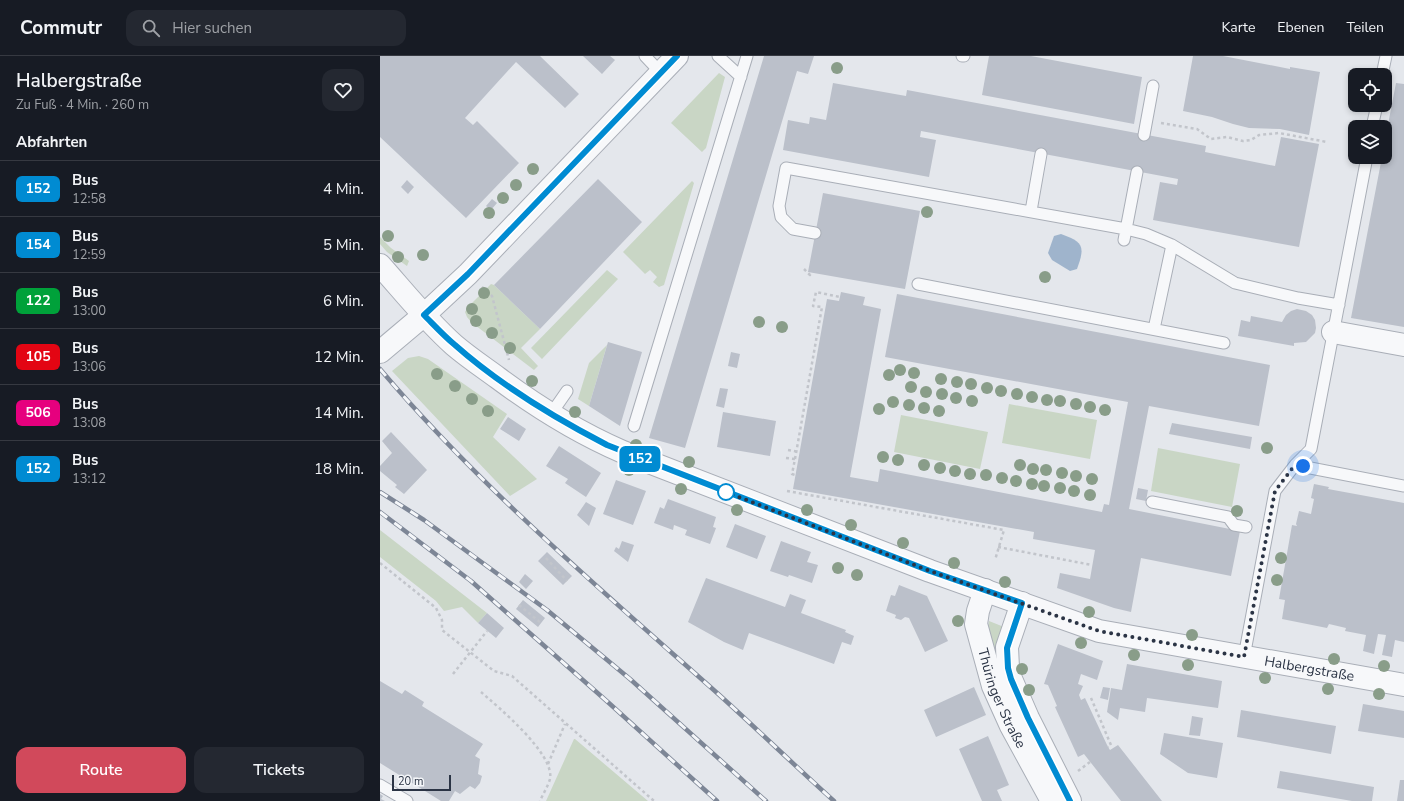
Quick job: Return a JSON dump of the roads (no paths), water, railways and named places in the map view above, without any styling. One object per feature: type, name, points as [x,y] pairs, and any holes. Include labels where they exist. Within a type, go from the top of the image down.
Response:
[{"type":"street","points":[[380,352],[424,315],[468,274],[677,56]]},
{"type":"street","name":"Halbergstraße","points":[[380,265],[424,315],[471,359],[551,414],[585,434],[623,452],[930,571],[1099,631],[1404,685]]},
{"type":"street","points":[[1333,332],[1404,345]]},
{"type":"street","name":"Thüringer Straße","points":[[985,590],[978,611],[976,624],[993,686],[1010,726],[1052,801]]},
{"type":"street","name":"Thüringer Straße","points":[[1022,603],[1007,648],[1008,668],[1011,679],[1028,718],[1070,801]]},
{"type":"lane","points":[[644,56],[661,73]]},
{"type":"lane","points":[[718,56],[741,77]]},
{"type":"lane","points":[[634,426],[747,56]]},
{"type":"lane","points":[[1383,68],[1386,56]]},
{"type":"lane","points":[[1144,135],[1153,86]]},
{"type":"lane","points":[[1031,211],[1041,154]]},
{"type":"lane","points":[[1244,657],[1275,491],[1295,465],[1312,449],[1366,164]]},
{"type":"lane","points":[[815,233],[793,228],[781,218],[779,206],[786,168],[1126,229],[1146,234],[1172,245],[1235,283],[1298,298],[1339,305]]},
{"type":"lane","points":[[1124,240],[1137,172]]},
{"type":"lane","points":[[1154,329],[1172,245]]},
{"type":"lane","points":[[918,284],[1224,343]]},
{"type":"lane","points":[[551,414],[567,391]]},
{"type":"lane","points":[[1295,465],[1404,486]]},
{"type":"lane","points":[[1152,502],[1228,517],[1234,525],[1246,528]]},
{"type":"lane","points":[[380,785],[406,801]]},
{"type":"water","points":[[1061,234],[1074,240],[1081,246],[1082,250],[1077,269],[1070,271],[1052,260],[1048,253],[1054,236]]},
{"type":"railway","points":[[380,369],[459,455],[542,536],[716,692],[834,801]]},
{"type":"railway","points":[[380,492],[424,520],[547,610],[630,679],[766,801]]},
{"type":"railway","points":[[380,512],[471,581],[717,801]]}]
